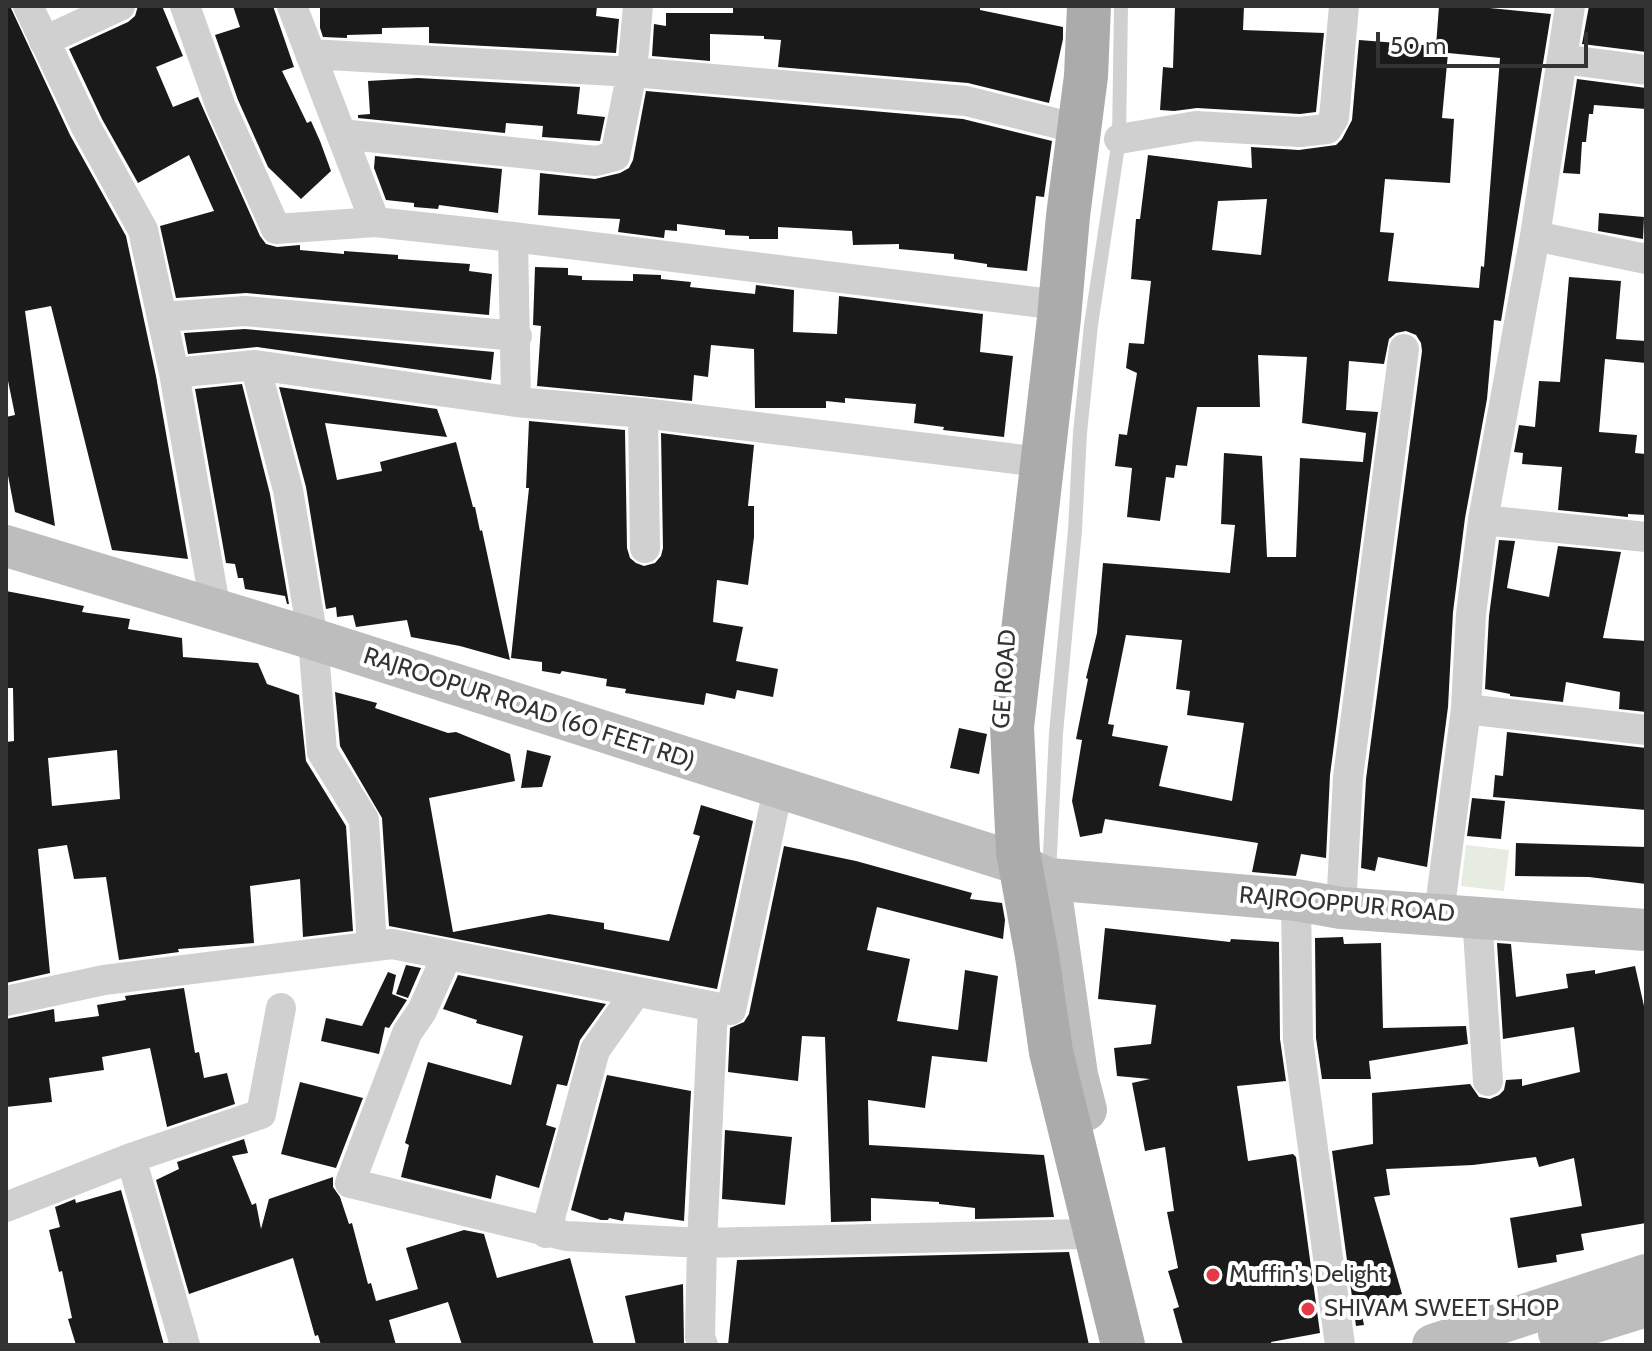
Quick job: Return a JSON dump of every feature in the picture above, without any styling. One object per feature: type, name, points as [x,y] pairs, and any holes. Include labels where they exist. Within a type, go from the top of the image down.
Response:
[{"type":"main road","points":[[1089,6],[1086,76],[1038,572],[1030,739],[1046,962],[1061,1050],[1108,1240],[1130,1345]]},
{"type":"main road","points":[[1105,6],[1088,199],[1038,572],[1012,727],[1018,852],[1051,1052],[1123,1345]]},
{"type":"main road","name":"RAJROOPUR ROAD (60 FEET RD)","points":[[6,546],[313,639],[1010,861],[1049,879]]},
{"type":"main road","name":"GE ROAD","points":[[1010,861],[1025,990],[1108,1345]]},
{"type":"main road","points":[[1049,879],[1077,1075],[1141,1345]]},
{"type":"main road","name":"RAJROOPPUR ROAD","points":[[1049,879],[1296,900],[1341,908],[1646,930]]},
{"type":"main road","points":[[1433,1345],[1646,1275]]},
{"type":"main road","points":[[1522,1345],[1646,1306]]},
{"type":"street","points":[[28,6],[86,127],[143,230],[174,373],[216,611]]},
{"type":"street","points":[[44,41],[120,6]]},
{"type":"street","points":[[185,6],[221,107],[276,229],[375,222],[1043,304]]},
{"type":"street","points":[[292,6],[375,222]]},
{"type":"street","points":[[341,134],[596,161],[615,156],[632,72],[638,6]]},
{"type":"street","points":[[1119,139],[1196,126],[1300,132],[1327,129],[1334,118],[1344,6]]},
{"type":"street","points":[[1488,1081],[1458,916],[1471,614],[1483,520],[1535,236],[1570,6]]},
{"type":"street","points":[[310,54],[632,72],[966,101],[1063,125]]},
{"type":"street","points":[[1562,59],[1646,70]]},
{"type":"street","points":[[1535,236],[1646,259]]},
{"type":"street","points":[[513,237],[516,402]]},
{"type":"street","points":[[162,317],[245,311],[517,336]]},
{"type":"street","points":[[1341,908],[1348,777],[1404,349]]},
{"type":"street","points":[[174,373],[255,365],[516,402],[643,413],[1025,459]]},
{"type":"street","points":[[255,365],[288,490],[313,639],[322,752],[364,820],[372,946]]},
{"type":"street","points":[[643,413],[645,548]]},
{"type":"street","points":[[1483,520],[1646,537]]},
{"type":"street","points":[[1466,709],[1646,730]]},
{"type":"street","points":[[6,1001],[104,980],[392,944],[731,1010],[778,789]]},
{"type":"street","points":[[1296,900],[1298,1039],[1340,1345]]},
{"type":"street","points":[[447,955],[422,1011],[407,1033],[350,1183],[566,1236],[702,1243],[1084,1234]]},
{"type":"street","points":[[546,1233],[595,1050],[636,992]]},
{"type":"street","points":[[6,1207],[131,1158],[261,1114],[281,1008]]},
{"type":"street","points":[[703,1345],[700,1337],[702,1243],[713,1008]]},
{"type":"street","points":[[131,1158],[185,1345]]},
{"type":"lane","points":[[1072,50],[1078,6]]},
{"type":"lane","points":[[1049,879],[1056,733],[1075,530],[1080,433],[1091,325],[1119,139],[1121,6]]},
{"type":"lane","name":"GE ROAD","points":[[1007,637],[999,716],[1010,861]]},
{"type":"shaded area","points":[[1466,845],[1509,850],[1504,891],[1461,886]]},
{"type":"building","points":[[6,6],[10,6],[70,135],[126,236],[156,376],[188,559],[112,550],[51,306],[25,311],[55,526],[15,512],[6,465],[6,417],[15,415],[6,371]]},
{"type":"building","points":[[138,6],[162,6],[183,56],[156,67],[173,107],[198,97],[266,244],[277,247],[300,245],[300,250],[398,255],[398,259],[470,264],[469,271],[492,274],[489,315],[246,293],[176,298],[160,226],[214,211],[189,155],[138,183],[102,119],[69,49],[128,22],[135,16]]},
{"type":"building","points":[[233,6],[273,6],[294,67],[282,71],[307,123],[311,121],[331,171],[301,199],[268,167],[238,100],[215,35],[240,27]]},
{"type":"building","points":[[320,6],[597,6],[596,16],[619,19],[616,53],[429,43],[429,27],[382,28],[382,34],[323,37]]},
{"type":"building","points":[[733,6],[980,6],[980,10],[1063,27],[1063,39],[1049,103],[968,83],[778,67],[781,40],[764,39],[764,36],[710,34],[710,61],[652,56],[654,24],[666,26],[666,13],[733,13]]},
{"type":"building","points":[[1175,6],[1244,6],[1243,30],[1324,33],[1316,112],[1300,114],[1197,108],[1160,110],[1163,67],[1173,68]]},
{"type":"building","points":[[1439,6],[1551,14],[1501,321],[1494,320],[1487,399],[1465,518],[1453,612],[1448,707],[1427,867],[1378,857],[1375,871],[1361,868],[1366,779],[1422,351],[1416,335],[1406,331],[1396,333],[1389,339],[1384,364],[1349,361],[1346,410],[1378,412],[1330,775],[1326,858],[1301,854],[1296,876],[1252,872],[1258,843],[1105,819],[1102,833],[1080,837],[1072,801],[1082,740],[1076,739],[1097,633],[1103,563],[1230,573],[1235,525],[1221,524],[1224,453],[1262,456],[1267,557],[1296,557],[1300,458],[1363,462],[1366,433],[1302,423],[1307,357],[1258,355],[1260,407],[1197,407],[1187,466],[1176,465],[1174,478],[1166,477],[1160,521],[1127,517],[1132,468],[1115,466],[1119,434],[1127,435],[1137,373],[1126,368],[1129,343],[1144,344],[1151,281],[1131,279],[1136,219],[1140,219],[1148,155],[1252,168],[1251,147],[1299,150],[1336,145],[1352,120],[1359,40],[1436,46]],"holes":[[[1448,53],[1500,58],[1484,267],[1481,266],[1479,288],[1388,281],[1394,233],[1380,232],[1385,179],[1450,183],[1454,119],[1442,118]],[[1267,199],[1261,255],[1212,250],[1218,201]],[[1126,635],[1182,640],[1176,689],[1190,691],[1187,715],[1244,723],[1232,801],[1159,786],[1168,746],[1112,736],[1114,725],[1108,724]]]},
{"type":"building","points":[[1589,6],[1646,6],[1646,52],[1582,44]]},
{"type":"building","points":[[418,78],[580,87],[577,114],[605,117],[600,141],[542,137],[543,126],[506,123],[505,133],[358,118],[358,115],[370,114],[368,81]]},
{"type":"building","points":[[1577,79],[1646,88],[1646,109],[1594,105],[1593,114],[1589,114],[1586,142],[1582,142],[1580,174],[1563,173]]},
{"type":"building","points":[[646,91],[963,119],[1052,141],[1044,197],[1036,196],[1027,271],[987,267],[987,264],[954,259],[954,254],[899,249],[899,244],[853,245],[852,231],[778,227],[778,239],[749,239],[749,236],[725,235],[725,230],[677,224],[677,231],[665,230],[664,238],[618,232],[620,219],[538,215],[540,173],[595,179],[629,168]]},
{"type":"building","points":[[375,156],[502,169],[498,213],[439,205],[438,209],[414,207],[414,203],[386,200],[374,168]]},
{"type":"building","points":[[1599,213],[1644,217],[1643,239],[1598,231]]},
{"type":"building","points":[[535,267],[568,268],[568,275],[582,276],[582,280],[633,281],[633,274],[661,275],[661,279],[691,282],[690,287],[755,294],[756,285],[794,290],[793,332],[837,334],[839,296],[983,314],[980,352],[1013,356],[1004,437],[943,430],[944,427],[914,423],[916,404],[845,398],[845,403],[826,401],[826,408],[755,408],[754,349],[711,345],[708,377],[694,375],[692,401],[537,386],[541,326],[533,325]]},
{"type":"building","points":[[1569,277],[1621,281],[1616,339],[1646,341],[1646,363],[1605,359],[1599,432],[1637,435],[1635,453],[1646,454],[1646,515],[1628,514],[1628,517],[1558,510],[1562,467],[1522,464],[1523,453],[1514,452],[1519,425],[1535,427],[1539,381],[1560,382]]},
{"type":"building","points":[[245,329],[494,352],[491,380],[257,347],[188,354],[184,333]]},
{"type":"building","points":[[242,384],[270,494],[289,604],[285,596],[245,589],[243,578],[238,578],[235,564],[226,563],[195,389]]},
{"type":"building","points":[[279,387],[437,409],[447,437],[325,423],[337,480],[382,471],[380,462],[456,442],[482,530],[510,660],[411,637],[407,620],[356,627],[353,615],[337,617],[336,607],[326,609],[306,487]]},
{"type":"building","points":[[529,421],[625,430],[627,548],[630,558],[644,566],[655,563],[663,548],[661,433],[754,445],[748,506],[754,506],[754,537],[748,585],[717,580],[713,622],[743,627],[736,661],[778,669],[773,697],[737,690],[735,699],[706,693],[704,705],[625,693],[626,689],[606,686],[607,679],[562,671],[560,674],[542,671],[542,662],[511,658],[529,488],[526,488]]},
{"type":"building","points":[[1499,540],[1515,541],[1507,588],[1549,597],[1558,546],[1621,552],[1603,638],[1646,641],[1646,712],[1619,709],[1620,692],[1566,682],[1563,702],[1510,696],[1485,689],[1489,616]]},
{"type":"building","points":[[6,591],[84,606],[82,612],[130,619],[128,629],[182,638],[183,657],[258,663],[267,684],[299,695],[306,761],[346,826],[353,931],[303,937],[300,879],[250,886],[254,943],[178,949],[179,952],[119,960],[106,877],[74,879],[67,845],[38,849],[50,973],[6,983],[6,742],[14,741],[13,688],[6,688]],"holes":[[[117,750],[120,799],[52,806],[48,758]]]},
{"type":"building","points":[[335,692],[377,703],[375,708],[448,733],[456,732],[510,754],[515,781],[429,798],[453,932],[549,914],[604,923],[604,929],[669,941],[700,836],[693,834],[701,805],[753,821],[717,989],[389,926],[382,818],[340,746]]},
{"type":"building","points":[[959,728],[987,734],[979,774],[950,768]]},
{"type":"building","points":[[1507,732],[1646,748],[1646,810],[1493,797],[1495,775],[1503,776]]},
{"type":"building","points":[[527,750],[551,756],[542,787],[521,788]]},
{"type":"building","points":[[1472,798],[1505,801],[1501,839],[1467,836]]},
{"type":"building","points":[[1516,843],[1646,847],[1646,884],[1589,877],[1515,876]]},
{"type":"building","points":[[784,846],[856,861],[972,893],[970,899],[1002,903],[1005,920],[1003,939],[877,907],[867,950],[910,959],[897,1021],[958,1030],[965,970],[998,976],[987,1062],[932,1056],[925,1108],[868,1100],[869,1145],[1044,1155],[1054,1217],[975,1219],[975,1208],[939,1202],[871,1198],[871,1221],[831,1222],[825,1037],[802,1036],[798,1081],[728,1072],[730,1028],[744,1022],[749,1014]]},
{"type":"building","points":[[1105,928],[1230,942],[1231,939],[1279,942],[1280,1039],[1286,1081],[1237,1086],[1248,1161],[1293,1154],[1296,1157],[1320,1333],[1271,1342],[1272,1345],[1183,1345],[1173,1309],[1179,1307],[1168,1271],[1178,1268],[1167,1212],[1174,1211],[1165,1147],[1145,1151],[1132,1083],[1150,1079],[1117,1076],[1114,1048],[1151,1044],[1156,1005],[1098,999]]},
{"type":"building","points":[[1343,937],[1344,944],[1381,943],[1383,1028],[1466,1026],[1468,1044],[1369,1061],[1371,1079],[1322,1079],[1316,1038],[1315,938]]},
{"type":"building","points":[[1497,943],[1511,944],[1516,997],[1568,988],[1566,974],[1595,970],[1595,974],[1635,966],[1646,1015],[1646,1223],[1581,1234],[1584,1250],[1556,1255],[1557,1262],[1518,1268],[1510,1218],[1582,1206],[1574,1158],[1539,1167],[1536,1157],[1473,1165],[1386,1169],[1390,1195],[1374,1197],[1402,1294],[1360,1306],[1364,1325],[1356,1326],[1332,1151],[1373,1144],[1372,1093],[1470,1084],[1479,1097],[1490,1099],[1504,1090],[1506,1080],[1522,1079],[1522,1086],[1580,1072],[1574,1027],[1503,1039]]},
{"type":"building","points":[[406,965],[421,968],[408,998],[396,994]]},
{"type":"building","points":[[388,972],[396,975],[392,994],[407,1000],[389,1028],[385,1027],[379,1054],[321,1041],[326,1018],[362,1026]]},
{"type":"building","points":[[458,975],[606,1004],[580,1040],[567,1086],[557,1084],[546,1125],[556,1128],[539,1188],[496,1175],[491,1199],[401,1177],[409,1145],[405,1143],[428,1062],[511,1085],[523,1036],[476,1023],[477,1020],[443,1009]]},
{"type":"building","points":[[184,988],[195,1053],[199,1052],[204,1078],[227,1073],[235,1104],[167,1127],[150,1048],[102,1057],[104,1070],[49,1078],[52,1102],[6,1107],[6,1019],[54,1009],[55,1022],[99,1016],[97,1005],[126,1000],[125,996]]},
{"type":"building","points":[[607,1075],[691,1091],[684,1221],[625,1212],[623,1221],[601,1220],[571,1210]]},
{"type":"building","points":[[300,1082],[363,1098],[336,1168],[281,1154]]},
{"type":"building","points":[[725,1130],[792,1137],[785,1205],[722,1199]]},
{"type":"building","points":[[244,1139],[248,1153],[232,1156],[252,1205],[256,1203],[261,1229],[269,1199],[333,1177],[333,1187],[340,1197],[349,1224],[352,1223],[368,1284],[371,1283],[376,1301],[418,1289],[406,1248],[464,1230],[484,1234],[497,1278],[570,1258],[594,1345],[462,1345],[448,1302],[389,1320],[396,1345],[321,1345],[318,1335],[315,1336],[293,1258],[189,1294],[156,1180],[179,1169],[177,1162]]},
{"type":"building","points":[[121,1190],[164,1345],[76,1345],[68,1319],[72,1318],[62,1271],[59,1272],[49,1230],[60,1227],[55,1207],[75,1199],[76,1203]]},
{"type":"building","points":[[1069,1252],[1089,1345],[728,1345],[737,1260]]},
{"type":"building","points":[[683,1284],[684,1345],[636,1345],[625,1296]]},
{"type":"place","name":"Muffin's Delight","points":[[1213,1275]]},
{"type":"place","name":"SHIVAM SWEET SHOP","points":[[1308,1309]]}]
